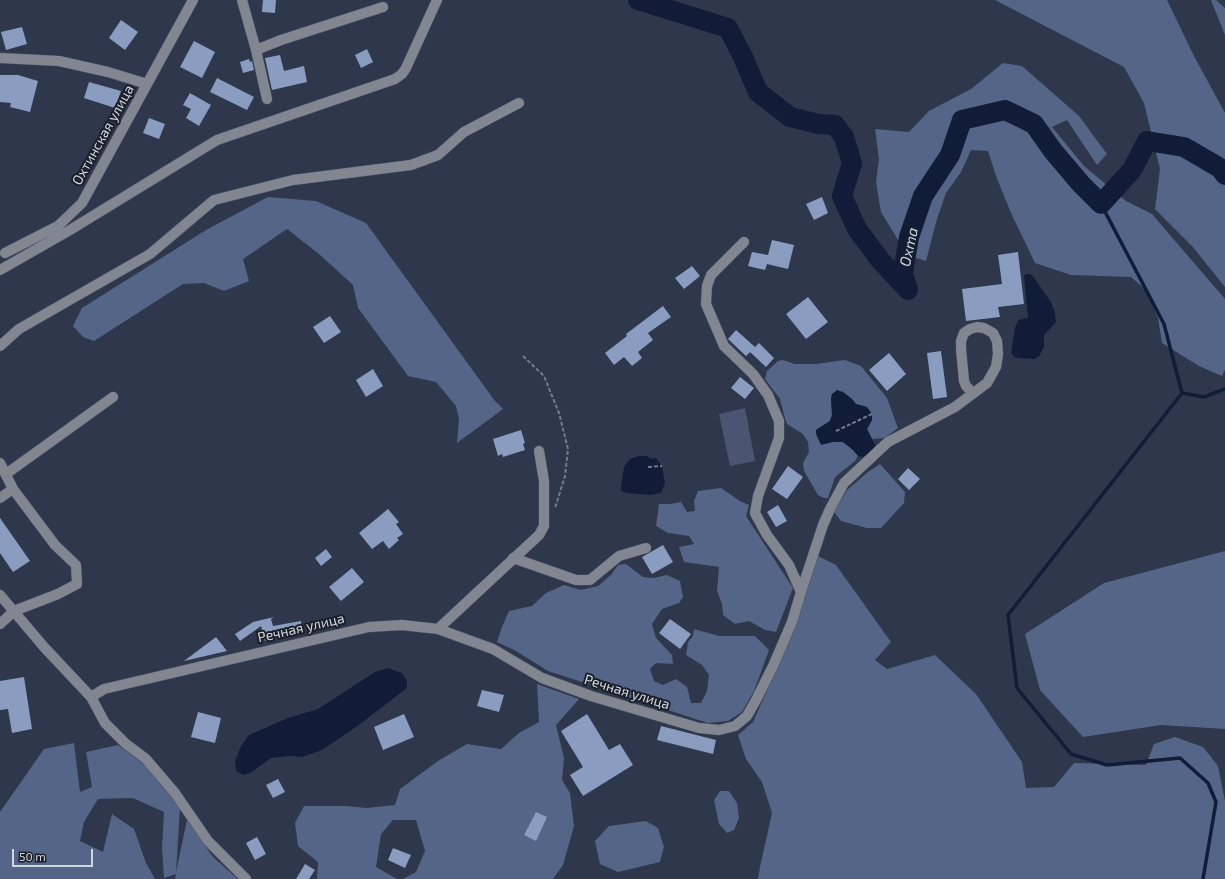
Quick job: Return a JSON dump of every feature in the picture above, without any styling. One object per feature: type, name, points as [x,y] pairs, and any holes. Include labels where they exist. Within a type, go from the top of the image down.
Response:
[{"type":"street","name":"Охтинская улица","points":[[5,253],[58,226],[82,203],[193,0]]},
{"type":"street","points":[[242,0],[256,50],[267,99]]},
{"type":"street","points":[[0,270],[70,230],[217,140],[395,79],[402,74],[406,68],[437,0]]},
{"type":"street","points":[[256,50],[289,37],[383,7]]},
{"type":"street","points":[[0,58],[59,60],[108,72],[147,84]]},
{"type":"street","points":[[0,346],[18,330],[150,254],[214,200],[293,180],[411,165],[438,155],[464,132],[519,102]]},
{"type":"street","points":[[744,242],[711,275],[707,286],[706,304],[724,346],[753,374],[768,395],[779,421],[779,438],[758,496],[755,513],[767,534],[789,565],[801,592]]},
{"type":"street","name":"Речная улица","points":[[91,697],[104,689],[369,627],[402,625],[438,630],[493,649],[542,678],[591,696],[699,728],[719,730],[735,726],[747,716],[773,666],[792,622],[823,525],[830,508],[844,483],[888,442],[955,407],[973,394],[987,383],[996,367],[998,354],[997,341],[992,333],[984,328],[977,327],[964,333],[961,340],[964,381],[966,386],[973,394]]},
{"type":"street","points":[[6,474],[113,397]]},
{"type":"street","points":[[438,630],[539,535],[544,526],[544,481],[539,452]]},
{"type":"street","points":[[0,463],[13,489],[55,545],[76,565],[77,584],[58,594],[14,612],[0,624]]},
{"type":"street","points":[[0,498],[13,489]]},
{"type":"street","points":[[513,558],[576,580],[590,580],[619,556],[646,548]]},
{"type":"street","points":[[0,595],[49,652],[91,697],[105,723],[126,744],[146,759],[175,793],[208,842],[246,879]]},
{"type":"path","points":[[523,356],[544,376],[559,413],[568,449],[566,476],[555,507],[544,526]]},
{"type":"path","points":[[836,431],[872,414]]},
{"type":"path","points":[[648,467],[662,466]]},
{"type":"shaded area","points":[[995,0],[1167,0],[1194,56],[1225,113],[1225,287],[1192,246],[1155,209],[1160,169],[1144,103],[1124,67]]},
{"type":"shaded area","points":[[1211,0],[1216,0],[1225,8],[1225,35]]},
{"type":"shaded area","points":[[1003,63],[1022,66],[1079,116],[1107,154],[1097,165],[1067,120],[1052,127],[1084,166],[1126,201],[1152,214],[1225,299],[1225,370],[1222,376],[1199,366],[1162,343],[1158,318],[1147,291],[1131,277],[1071,275],[1035,263],[1011,213],[988,151],[971,150],[961,172],[946,193],[937,219],[926,261],[907,255],[881,212],[876,182],[879,159],[875,129],[909,132],[929,111],[971,89]]},
{"type":"shaded area","points":[[268,197],[316,201],[366,223],[495,401],[503,409],[457,443],[459,419],[456,406],[436,382],[408,376],[358,308],[353,285],[319,254],[287,229],[243,259],[249,281],[224,291],[204,283],[183,284],[94,341],[83,337],[73,326],[82,308],[206,230]]},
{"type":"shaded area","points":[[1024,275],[1032,275],[1051,302],[1055,313],[1056,322],[1044,335],[1044,347],[1039,356],[1035,359],[1017,358],[1013,356],[1011,352],[1015,328],[1018,320],[1028,318]]},
{"type":"shaded area","points":[[783,360],[795,364],[816,364],[845,360],[861,366],[887,398],[898,428],[885,438],[872,439],[867,429],[872,420],[867,407],[856,404],[851,398],[831,398],[832,415],[830,421],[816,430],[825,444],[832,442],[843,442],[858,456],[855,461],[835,477],[828,498],[818,495],[804,471],[803,463],[809,452],[808,442],[803,434],[787,424],[780,399],[765,379],[767,371],[778,361]]},
{"type":"shaded area","points":[[837,390],[843,392],[856,404],[867,407],[872,414],[872,420],[867,429],[875,445],[874,450],[863,457],[858,456],[843,442],[832,442],[821,445],[816,434],[816,430],[830,421],[832,415],[831,398],[832,394]]},
{"type":"shaded area","points":[[745,408],[755,461],[730,466],[719,414]]},
{"type":"shaded area","points":[[639,456],[647,456],[651,459],[656,458],[662,466],[665,483],[661,493],[651,495],[621,491],[624,467],[630,459]]},
{"type":"shaded area","points":[[880,464],[905,492],[904,503],[881,528],[867,528],[841,521],[834,512],[847,490]]},
{"type":"shaded area","points":[[721,488],[740,501],[749,505],[746,516],[793,588],[776,632],[765,630],[749,621],[735,624],[723,615],[722,604],[717,591],[719,567],[684,562],[679,547],[694,544],[689,536],[668,533],[656,526],[659,504],[681,502],[687,512],[695,511],[694,501],[698,491]]},
{"type":"shaded area","points":[[1225,551],[1225,729],[1161,725],[1083,737],[1040,690],[1025,634],[1104,583]]},
{"type":"shaded area","points":[[818,556],[836,565],[891,642],[875,660],[887,669],[935,655],[976,694],[1022,762],[1026,788],[1054,787],[1074,763],[1146,765],[1154,744],[1175,737],[1203,747],[1218,766],[1225,801],[1225,879],[758,879],[772,813],[762,782],[746,759],[738,735],[753,722],[794,630]]},
{"type":"shaded area","points":[[626,564],[643,577],[654,578],[667,575],[680,581],[683,597],[679,603],[662,609],[652,624],[656,638],[672,655],[673,664],[656,663],[650,669],[654,681],[663,685],[676,679],[687,687],[691,703],[701,703],[707,691],[709,675],[702,665],[686,655],[688,642],[693,636],[694,629],[719,636],[755,636],[769,650],[754,691],[742,712],[728,721],[708,723],[548,671],[516,651],[497,642],[509,611],[532,606],[546,593],[564,585],[581,590],[598,586],[611,575],[618,565]]},
{"type":"shaded area","points":[[388,668],[402,673],[407,681],[407,688],[356,727],[322,750],[302,757],[288,756],[271,758],[250,773],[243,775],[236,771],[235,761],[241,746],[249,735],[288,718],[318,709],[375,672]]},
{"type":"shaded area","points":[[537,684],[579,699],[556,725],[564,758],[562,780],[570,793],[574,826],[563,865],[553,879],[403,879],[416,872],[425,851],[416,820],[393,820],[381,834],[376,867],[397,879],[317,879],[318,862],[298,846],[295,823],[304,806],[346,806],[367,808],[395,805],[400,789],[438,761],[467,744],[501,749],[519,733],[539,722]]},
{"type":"shaded area","points":[[74,743],[80,792],[92,787],[86,752],[118,745],[146,766],[180,807],[176,872],[187,820],[213,857],[238,879],[175,879],[176,874],[164,878],[162,847],[164,812],[133,798],[98,799],[84,822],[80,841],[103,852],[112,814],[134,829],[146,863],[155,879],[0,879],[0,812],[44,749]]},
{"type":"shaded area","points":[[720,791],[729,791],[737,803],[739,818],[734,830],[727,833],[719,824],[714,800]]},
{"type":"shaded area","points":[[646,821],[658,828],[664,847],[660,862],[618,872],[600,864],[595,841],[609,826]]},
{"type":"building","points":[[263,0],[276,0],[275,13],[262,12]]},
{"type":"building","points":[[121,20],[138,32],[125,50],[109,38]]},
{"type":"building","points":[[22,27],[27,44],[6,50],[1,32]]},
{"type":"building","points":[[194,41],[215,52],[202,78],[180,67]]},
{"type":"building","points":[[367,49],[373,62],[361,68],[355,55]]},
{"type":"building","points":[[280,55],[284,71],[304,66],[307,82],[272,90],[265,58]]},
{"type":"building","points":[[249,59],[250,62],[252,61],[254,70],[243,73],[240,62]]},
{"type":"building","points":[[0,75],[18,75],[38,81],[30,112],[10,107],[11,103],[0,102]]},
{"type":"building","points":[[217,78],[254,97],[247,110],[210,92]]},
{"type":"building","points":[[89,82],[121,91],[115,108],[84,98]]},
{"type":"building","points":[[190,93],[211,105],[199,126],[186,118],[191,109],[183,105]]},
{"type":"building","points":[[149,118],[165,124],[159,139],[143,133]]},
{"type":"building","points":[[822,197],[828,213],[814,220],[806,204]]},
{"type":"building","points":[[772,240],[794,245],[788,269],[767,264],[765,270],[748,266],[752,252],[768,255]]},
{"type":"building","points":[[1018,252],[1024,304],[998,307],[1000,317],[966,321],[962,289],[1002,284],[998,255]]},
{"type":"building","points":[[692,266],[700,276],[684,289],[675,278]]},
{"type":"building","points":[[808,297],[828,322],[806,339],[786,314]]},
{"type":"building","points":[[663,306],[671,317],[648,333],[653,340],[638,352],[642,358],[632,366],[624,357],[614,365],[605,353],[627,336],[626,334]]},
{"type":"building","points":[[330,316],[341,332],[324,343],[313,327]]},
{"type":"building","points":[[736,330],[755,347],[759,343],[774,358],[766,367],[750,352],[746,356],[728,339]]},
{"type":"building","points":[[941,351],[947,397],[933,399],[927,353]]},
{"type":"building","points":[[889,353],[906,374],[887,391],[869,370]]},
{"type":"building","points":[[373,369],[383,386],[366,397],[356,380]]},
{"type":"building","points":[[740,377],[754,388],[745,399],[731,388]]},
{"type":"building","points":[[521,430],[525,443],[523,444],[525,450],[503,457],[502,454],[498,456],[493,439]]},
{"type":"building","points":[[788,466],[803,477],[787,499],[772,489]]},
{"type":"building","points":[[908,468],[920,479],[909,490],[898,479]]},
{"type":"building","points":[[778,505],[787,521],[776,527],[767,512]]},
{"type":"building","points":[[388,509],[399,522],[396,524],[403,534],[397,538],[399,540],[389,549],[383,541],[372,549],[359,533]]},
{"type":"building","points":[[0,518],[30,561],[13,572],[0,553]]},
{"type":"building","points":[[663,545],[673,562],[652,574],[642,557]]},
{"type":"building","points":[[326,549],[332,557],[321,566],[315,558]]},
{"type":"building","points":[[352,568],[364,582],[341,601],[329,587]]},
{"type":"building","points":[[274,617],[271,619],[273,626],[301,621],[302,631],[275,636],[276,638],[265,641],[261,626],[240,641],[235,634],[253,622]]},
{"type":"building","points":[[670,619],[691,634],[680,649],[659,633]]},
{"type":"building","points":[[216,637],[227,651],[184,661]]},
{"type":"building","points":[[24,677],[32,729],[12,733],[8,709],[0,710],[0,681]]},
{"type":"building","points":[[482,690],[504,695],[499,712],[477,706]]},
{"type":"building","points":[[198,712],[221,718],[215,743],[191,737]]},
{"type":"building","points":[[404,714],[414,737],[383,750],[374,727]]},
{"type":"building","points":[[587,714],[609,750],[620,744],[633,765],[583,796],[570,775],[583,767],[561,731]]},
{"type":"building","points":[[661,726],[716,740],[713,754],[657,740]]},
{"type":"building","points":[[278,779],[285,792],[273,798],[266,785]]},
{"type":"building","points":[[536,812],[547,817],[536,841],[524,835]]},
{"type":"building","points":[[257,837],[266,854],[255,860],[246,843]]},
{"type":"building","points":[[393,848],[411,855],[405,868],[388,860]]},
{"type":"building","points":[[305,864],[315,870],[309,879],[296,879]]},
{"type":"waterway","name":"Охта","points":[[638,0],[728,28],[743,57],[758,92],[790,117],[819,124],[835,125],[844,137],[852,163],[842,196],[857,229],[880,260],[908,290],[903,273],[909,237],[923,196],[950,155],[962,120],[1005,110],[1034,124],[1053,151],[1081,184],[1101,204],[1132,170],[1147,141],[1184,147],[1220,168],[1225,175]]},
{"type":"waterway","points":[[1101,204],[1164,324],[1182,393],[1008,615],[1017,688],[1071,754],[1107,765],[1180,758],[1208,783],[1216,802],[1203,879]]},
{"type":"waterway","points":[[1182,393],[1204,397],[1225,389]]}]
